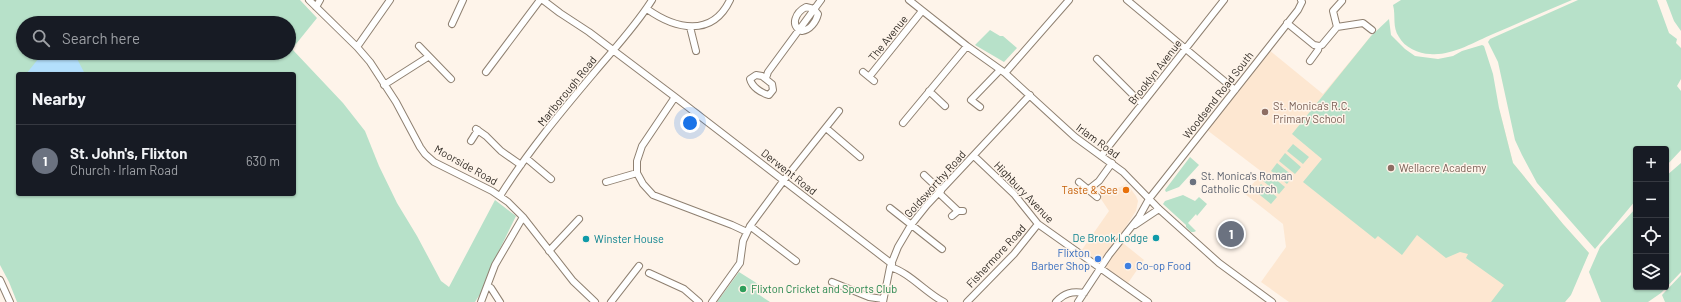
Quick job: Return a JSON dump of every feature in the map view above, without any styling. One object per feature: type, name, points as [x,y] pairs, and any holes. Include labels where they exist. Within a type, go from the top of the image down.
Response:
[{"type":"street","name":"Moorside Road","points":[[309,0],[357,47],[396,102],[420,147],[426,154],[439,164],[500,196],[512,205],[573,281],[595,302]]},
{"type":"street","points":[[316,7],[320,0]]},
{"type":"street","points":[[357,47],[390,0]]},
{"type":"street","points":[[452,24],[463,0]]},
{"type":"street","points":[[486,72],[541,0]]},
{"type":"street","name":"Derwent Road","points":[[541,0],[614,51],[784,180],[891,265],[927,292],[944,302]]},
{"type":"street","name":"Marlborough Road","points":[[500,196],[526,158],[563,111],[614,51],[652,0]]},
{"type":"street","points":[[647,8],[671,22],[690,27],[703,25],[717,18],[723,12],[730,0]]},
{"type":"street","points":[[766,78],[768,72],[821,0]]},
{"type":"street","name":"Irlam Road","points":[[909,0],[967,46],[1002,71],[1075,137],[1123,172],[1159,209],[1224,267],[1272,302]]},
{"type":"street","points":[[980,107],[971,100],[1002,71],[1068,0]]},
{"type":"street","points":[[1127,0],[1235,90]]},
{"type":"street","name":"Brooklyn Avenue","points":[[1101,156],[1224,0]]},
{"type":"street","name":"Woodsend Road South","points":[[1131,228],[1149,199],[1287,24],[1302,1]]},
{"type":"street","points":[[1337,27],[1333,12],[1342,1]]},
{"type":"street","name":"The Avenue","points":[[863,72],[872,79],[922,11]]},
{"type":"street","points":[[1287,24],[1314,45],[1319,46]]},
{"type":"street","points":[[1310,61],[1318,50],[1319,46],[1322,45],[1337,27],[1363,24],[1372,30]]},
{"type":"street","points":[[690,27],[696,51]]},
{"type":"street","points":[[419,46],[451,79]]},
{"type":"street","points":[[903,123],[967,46]]},
{"type":"street","points":[[384,85],[428,57]]},
{"type":"street","points":[[1098,59],[1142,104]]},
{"type":"street","points":[[929,91],[945,106]]},
{"type":"street","name":"Goldsworthy Road","points":[[883,301],[891,265],[898,247],[911,225],[1030,95]]},
{"type":"street","points":[[675,97],[642,146],[637,161],[637,173],[643,184],[653,195],[732,225],[749,229],[796,262]]},
{"type":"street","points":[[712,302],[740,263],[743,241],[749,229],[784,180],[839,111]]},
{"type":"street","points":[[911,114],[916,120]]},
{"type":"street","points":[[826,128],[860,156]]},
{"type":"street","points":[[471,141],[477,129],[501,151],[521,165]]},
{"type":"street","name":"Highbury Avenue","points":[[974,156],[1014,194],[1038,224],[1145,301]]},
{"type":"street","points":[[526,158],[551,178]]},
{"type":"street","points":[[1089,189],[1099,181],[1112,163]]},
{"type":"street","points":[[606,182],[637,173]]},
{"type":"street","points":[[924,175],[960,211],[952,216]]},
{"type":"street","points":[[1079,182],[1097,197]]},
{"type":"street","points":[[890,208],[942,249]]},
{"type":"street","points":[[1078,302],[1118,242],[1131,228],[1159,209]]},
{"type":"street","points":[[481,302],[495,265],[522,217]]},
{"type":"street","points":[[549,252],[579,219]]},
{"type":"street","name":"Fishermore Road","points":[[967,302],[1014,254],[1038,224]]},
{"type":"street","points":[[611,302],[638,268],[630,265]]},
{"type":"street","points":[[649,273],[684,290],[699,302]]},
{"type":"street","points":[[0,280],[10,302]]},
{"type":"street","points":[[832,282],[883,301]]},
{"type":"street","points":[[488,286],[500,302]]},
{"type":"street","points":[[1056,302],[1063,295],[1069,292],[1084,293]]},
{"type":"shaded area","name":"Wellacre Academy","points":[[1371,36],[1499,108],[1513,163],[1589,253],[1565,302],[1289,302],[1261,282],[1286,247],[1283,224],[1245,194],[1262,172],[1207,130],[1269,50],[1323,94]]},
{"type":"shaded area","points":[[1127,184],[1138,201],[1136,211],[1118,239],[1144,260],[1128,283],[1081,251],[1109,211],[1099,196]]},
{"type":"green space","points":[[0,0],[300,0],[317,18],[296,44],[296,16],[16,16],[16,60],[296,60],[296,53],[343,103],[365,131],[379,166],[397,203],[417,236],[441,281],[449,287],[495,200],[516,216],[492,265],[486,285],[475,302],[17,302],[0,265]]},
{"type":"green space","points":[[1401,0],[1572,0],[1455,51],[1438,54],[1426,54],[1408,47],[1401,41],[1397,33],[1393,5]]},
{"type":"green space","points":[[1578,0],[1657,0],[1669,33],[1677,39],[1676,43],[1681,48],[1681,79],[1677,86],[1681,91],[1681,150],[1669,163],[1669,146],[1633,146],[1633,204],[1595,249],[1537,183],[1522,155],[1515,140],[1498,62],[1488,42],[1490,39]]},
{"type":"green space","points":[[1666,0],[1681,0],[1681,31],[1674,21]]},
{"type":"green space","name":"Wellacre Academy","points":[[1389,19],[1391,35],[1405,49],[1415,56],[1438,59],[1453,56],[1462,51],[1482,45],[1484,46],[1493,74],[1499,108],[1513,163],[1589,253],[1571,295],[1565,302],[1491,302],[1504,285],[1466,258],[1468,254],[1460,252],[1446,258],[1417,235],[1402,255],[1378,236],[1375,239],[1303,182],[1322,159],[1292,134],[1371,36]]},
{"type":"green space","points":[[990,30],[1000,36],[1003,36],[1017,48],[1004,62],[975,45]]},
{"type":"green space","points":[[1293,144],[1309,157],[1303,164],[1287,151]]},
{"type":"green space","points":[[1285,153],[1301,167],[1295,174],[1279,161]]},
{"type":"green space","points":[[1190,157],[1199,165],[1179,187],[1166,192],[1165,190]]},
{"type":"green space","points":[[1277,163],[1293,176],[1287,184],[1271,171]]},
{"type":"green space","points":[[1681,163],[1681,272],[1669,285],[1669,182],[1669,173]]},
{"type":"green space","points":[[1269,174],[1285,187],[1279,194],[1263,181]]},
{"type":"green space","points":[[1261,184],[1277,197],[1271,204],[1255,191]]},
{"type":"green space","points":[[1183,195],[1195,201],[1199,197],[1207,204],[1197,216],[1196,214],[1188,223],[1196,231],[1194,232],[1191,232],[1186,225],[1163,204],[1165,201]]},
{"type":"green space","points":[[1633,211],[1633,290],[1664,290],[1648,302],[1601,302],[1589,272],[1600,247]]},
{"type":"green space","name":"Flixton Cricket and Sports Club","points":[[739,272],[758,284],[761,291],[758,294],[770,302],[717,302]]},
{"type":"green space","points":[[1681,275],[1681,302],[1665,302],[1662,295],[1667,290],[1669,290],[1669,288]]},
{"type":"water","points":[[37,60],[78,60],[84,72],[28,72]]},
{"type":"place","name":"St. Monica's R.C. Primary School","points":[[1265,112]]},
{"type":"place","name":"Wellacre Academy","points":[[1391,168]]},
{"type":"place","name":"St. Monica's Roman Catholic Church","points":[[1193,182]]},
{"type":"place","name":"Taste & See","points":[[1126,190]]},
{"type":"place","name":"St. John's, Flixton","points":[[1231,234]]},
{"type":"place","name":"De Brook Lodge","points":[[1156,238]]},
{"type":"place","name":"Winster House","points":[[586,239]]},
{"type":"place","name":"Flixton Barber Shop","points":[[1098,259]]},
{"type":"place","name":"Co-op Food","points":[[1128,266]]},
{"type":"place","name":"Flixton Cricket and Sports Club","points":[[743,289]]}]
